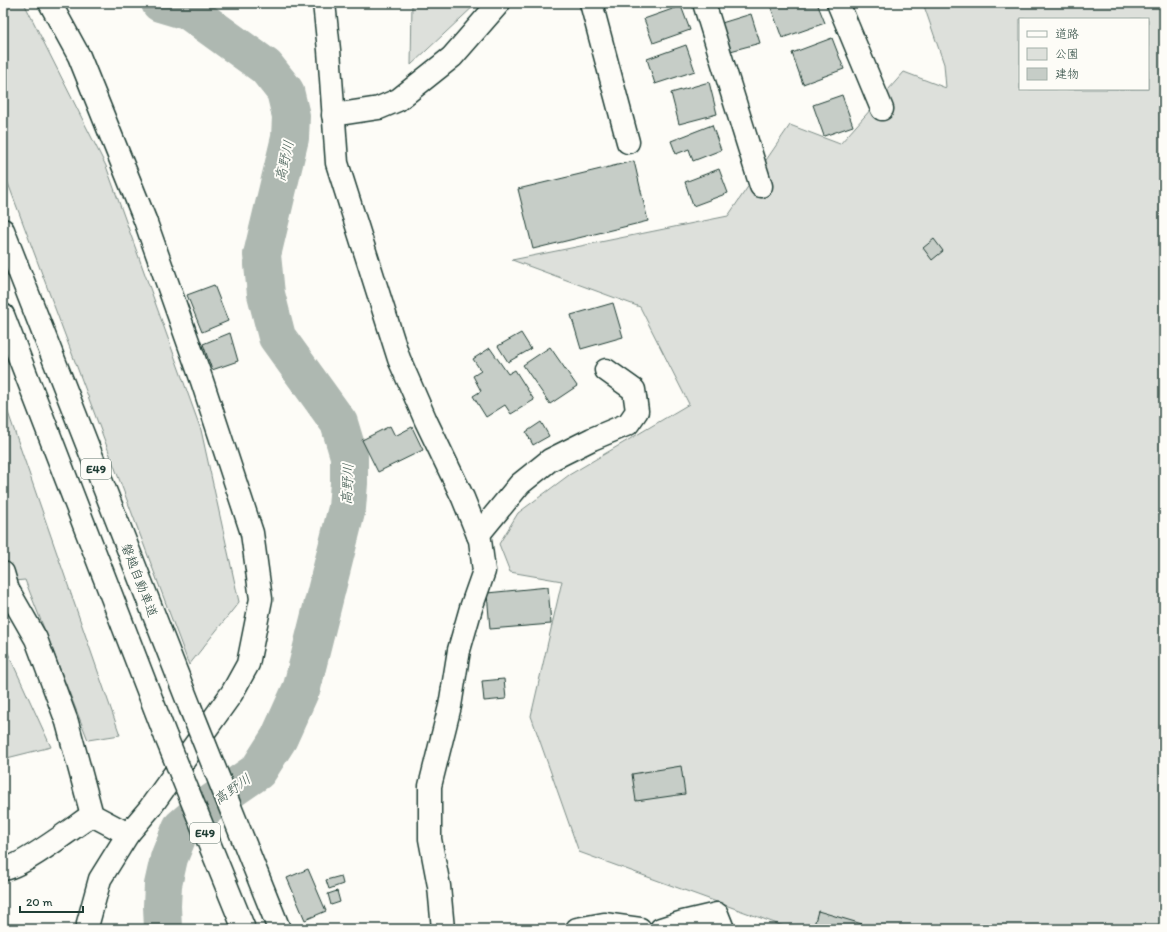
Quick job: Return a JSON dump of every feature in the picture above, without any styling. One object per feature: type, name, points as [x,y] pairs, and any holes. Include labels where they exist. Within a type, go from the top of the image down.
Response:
[{"type":"main road","points":[[50,3],[79,56],[145,220],[200,373],[252,533],[262,599],[248,664],[232,693],[150,808],[128,834],[100,879],[88,923],[88,929]]},
{"type":"main road","points":[[324,3],[337,163],[399,359],[426,422],[463,498],[478,535],[484,571],[471,608],[460,650],[450,706],[430,786],[430,839],[439,886],[443,929]]},
{"type":"main road","points":[[333,115],[379,108],[398,100],[452,56],[499,3]]},
{"type":"main road","points":[[591,3],[628,142]]},
{"type":"main road","points":[[704,3],[761,186]]},
{"type":"main road","points":[[838,3],[882,109]]},
{"type":"main road","name":"磐越自動車道","points":[[3,230],[278,929]]},
{"type":"main road","name":"E49","points":[[3,315],[166,737],[244,929]]},
{"type":"main road","points":[[478,535],[520,484],[550,460],[592,438],[628,424],[636,411],[634,390],[606,370]]},
{"type":"main road","points":[[3,573],[8,590],[36,638],[65,716],[92,815],[128,834]]},
{"type":"main road","points":[[3,869],[7,869],[24,860],[92,815]]},
{"type":"main road","points":[[661,929],[717,914],[723,929]]},
{"type":"main road","points":[[577,929],[604,924],[640,929]]},
{"type":"green space","points":[[3,3],[24,3],[106,166],[201,430],[239,602],[189,665],[3,170]]},
{"type":"green space","points":[[412,3],[477,3],[411,65]]},
{"type":"green space","points":[[923,3],[1164,3],[1164,929],[785,929],[783,926],[579,852],[531,716],[562,581],[510,572],[499,544],[518,513],[569,475],[689,404],[640,307],[512,260],[728,216],[790,125],[840,144],[904,72],[946,88],[944,64]]},
{"type":"green space","points":[[3,398],[120,735],[88,740],[25,580],[3,582]]},
{"type":"green space","points":[[3,642],[51,747],[3,759]]},
{"type":"building","points":[[629,3],[642,3],[630,6]]},
{"type":"building","points":[[775,3],[817,3],[825,23],[782,38],[770,5]]},
{"type":"building","points":[[681,6],[690,30],[653,43],[644,19]]},
{"type":"building","points":[[751,14],[760,43],[723,53],[715,25]]},
{"type":"building","points":[[832,38],[844,69],[803,84],[792,53]]},
{"type":"building","points":[[686,45],[695,71],[655,84],[647,59]]},
{"type":"building","points":[[709,82],[717,114],[679,124],[671,93]]},
{"type":"building","points":[[842,95],[853,126],[824,136],[813,105]]},
{"type":"building","points":[[712,125],[721,150],[693,161],[689,149],[676,154],[671,141]]},
{"type":"building","points":[[634,161],[648,221],[533,249],[518,189]]},
{"type":"building","points":[[719,169],[728,193],[693,206],[685,182]]},
{"type":"building","points":[[934,239],[943,251],[932,260],[923,248]]},
{"type":"building","points":[[214,285],[228,321],[202,332],[187,295]]},
{"type":"building","points":[[613,303],[623,337],[581,349],[571,315]]},
{"type":"building","points":[[230,333],[238,361],[212,370],[203,344]]},
{"type":"building","points":[[521,333],[531,349],[508,362],[498,346]]},
{"type":"building","points":[[550,347],[577,386],[550,404],[523,365]]},
{"type":"building","points":[[490,348],[508,374],[515,370],[534,400],[511,414],[505,405],[486,417],[473,396],[481,391],[473,376],[481,371],[473,359]]},
{"type":"building","points":[[541,422],[549,436],[533,445],[526,432]]},
{"type":"building","points":[[390,426],[395,436],[412,427],[423,450],[378,472],[362,440]]},
{"type":"building","points":[[548,587],[551,624],[490,629],[487,593]]},
{"type":"building","points":[[504,679],[506,699],[484,701],[482,681]]},
{"type":"building","points":[[681,766],[685,794],[636,801],[632,774]]},
{"type":"building","points":[[308,869],[326,911],[305,920],[287,878]]},
{"type":"building","points":[[341,876],[343,884],[329,889],[326,880]]},
{"type":"building","points":[[337,891],[340,902],[331,905],[328,894]]},
{"type":"building","points":[[818,911],[862,924],[860,929],[813,929]]},
{"type":"waterway","name":"高野川","points":[[160,3],[190,12],[266,67],[285,91],[291,116],[290,138],[262,255],[266,294],[277,337],[339,423],[349,456],[347,508],[302,687],[279,738],[258,771],[203,809],[181,828],[169,858],[163,885],[163,929]]}]
